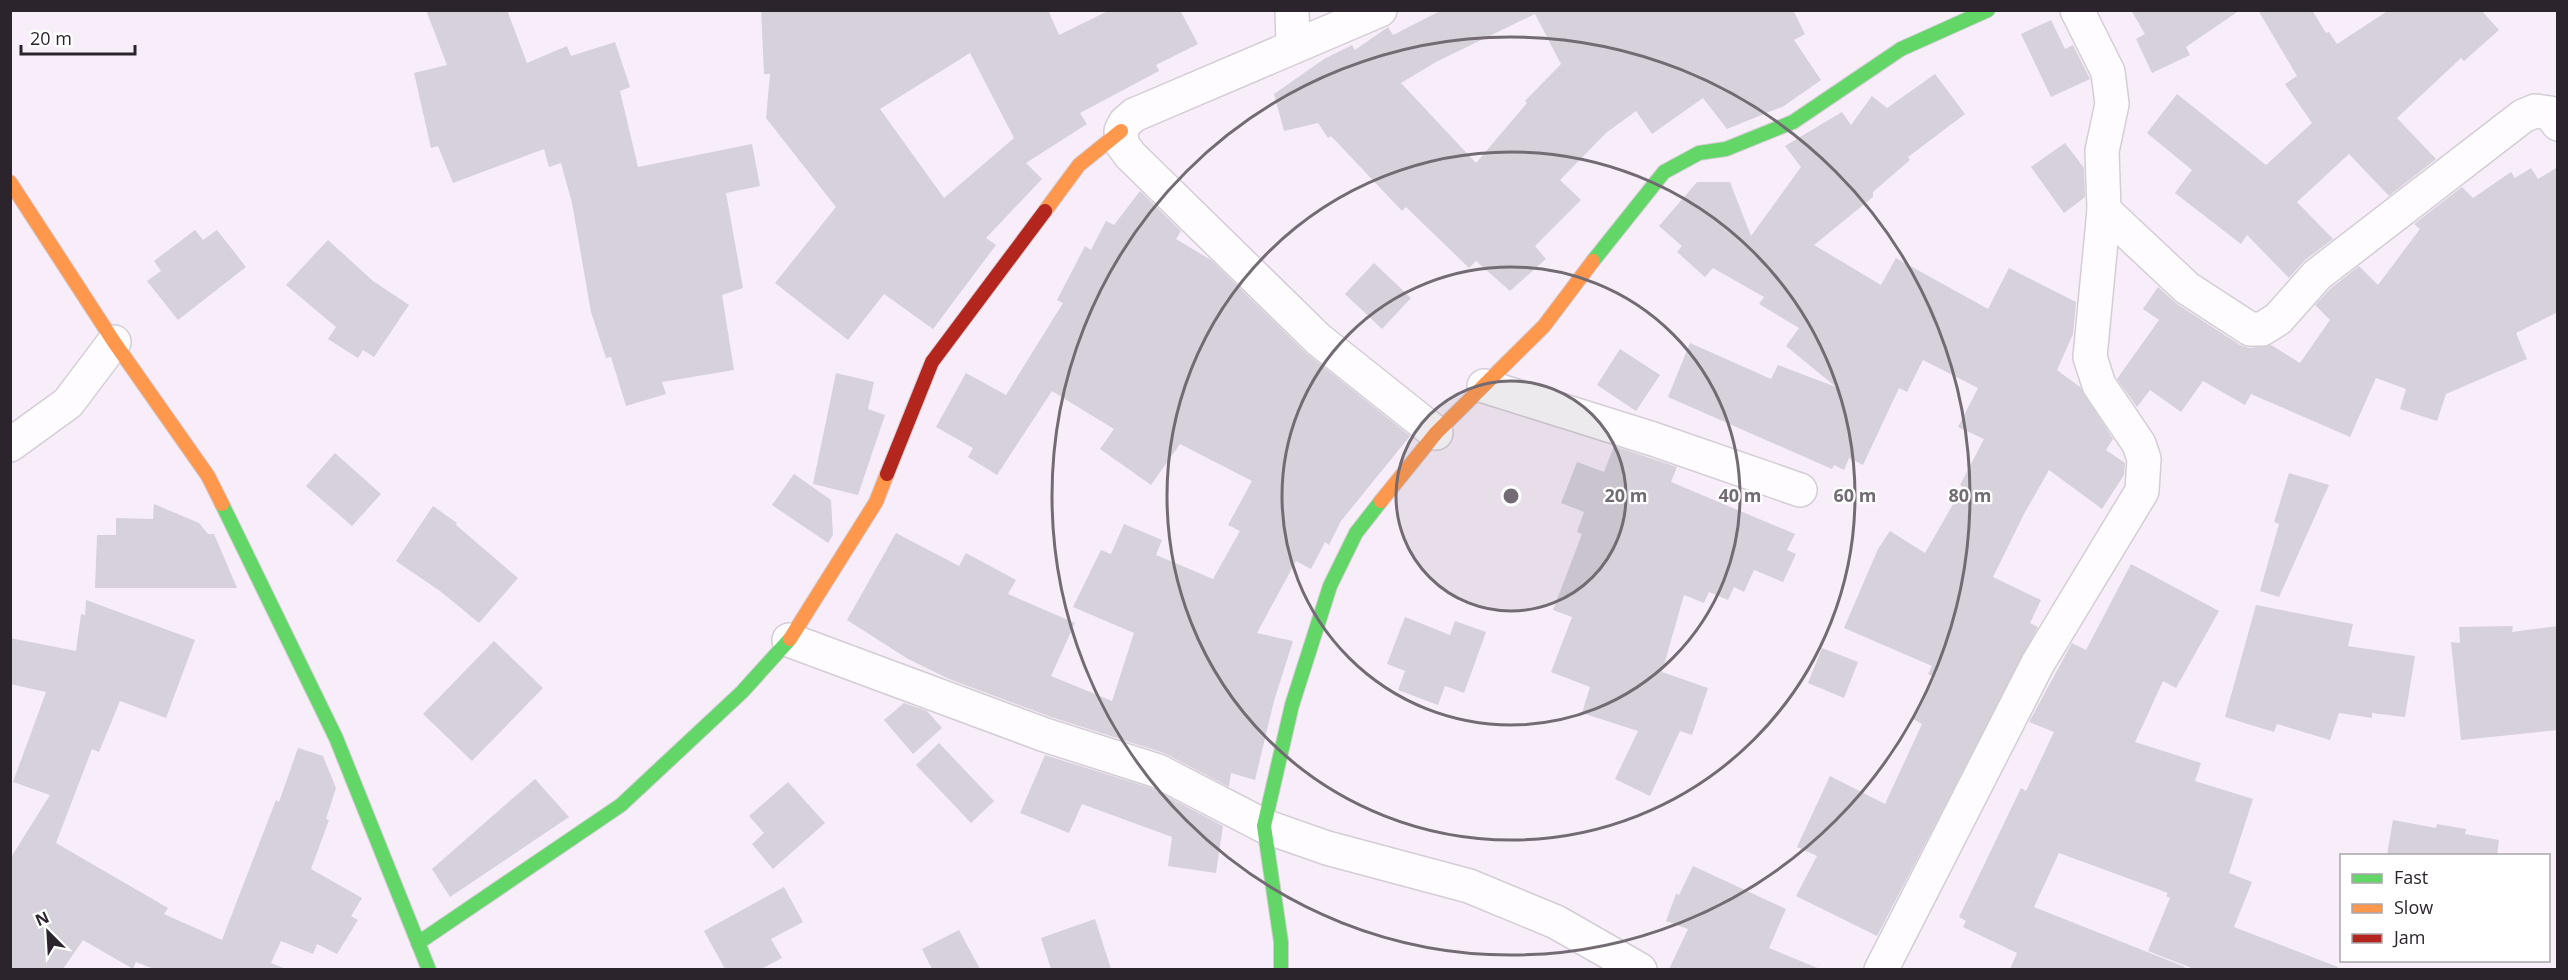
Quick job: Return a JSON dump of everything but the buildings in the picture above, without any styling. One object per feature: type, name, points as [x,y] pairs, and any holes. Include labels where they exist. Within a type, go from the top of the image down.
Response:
[{"type":"street","points":[[1292,10],[1293,45]]},
{"type":"street","points":[[418,943],[621,805],[742,692],[789,640],[876,502],[932,362],[1079,165],[1121,131],[1125,123],[1134,115],[1220,80],[1293,45],[1380,10]]},
{"type":"street","points":[[1281,969],[1281,942],[1264,826],[1292,705],[1330,585],[1356,533],[1436,433],[1544,326],[1643,195],[1664,172],[1699,153],[1726,149],[1793,122],[1901,49],[1988,10]]},
{"type":"street","points":[[1881,969],[2038,663],[2142,491],[2144,459],[2139,444],[2099,385],[2091,357],[2104,210],[2102,151],[2112,104],[2108,72],[2077,10]]},
{"type":"street","points":[[2104,210],[2187,288],[2250,329],[2262,329],[2278,319],[2317,275],[2523,116],[2535,111],[2550,113],[2558,123]]},
{"type":"street","points":[[1121,131],[1122,144],[1130,155],[1270,294],[1318,339],[1436,433]]},
{"type":"street","points":[[10,182],[114,342],[208,476],[336,738],[429,969]]},
{"type":"street","points":[[10,445],[68,403],[114,342]]},
{"type":"street","points":[[1484,386],[1653,439],[1800,490]]},
{"type":"street","points":[[789,640],[1045,735],[1158,771],[1264,826],[1327,848],[1469,886],[1556,922],[1640,969]]},
{"type":"traffic: fast","points":[[1593,261],[1664,172],[1699,153],[1726,149],[1793,122],[1901,49],[1988,10]]},
{"type":"traffic: fast","points":[[1281,970],[1281,942],[1264,826],[1292,705],[1330,586],[1356,533],[1381,501]]},
{"type":"traffic: fast","points":[[222,504],[336,738],[429,970]]},
{"type":"traffic: fast","points":[[418,943],[621,805],[742,692],[790,639]]},
{"type":"traffic: slow","points":[[1045,211],[1079,165],[1121,131]]},
{"type":"traffic: slow","points":[[10,182],[114,342],[208,476],[222,504]]},
{"type":"traffic: slow","points":[[1381,501],[1436,433],[1544,326],[1593,261]]},
{"type":"traffic: slow","points":[[790,639],[876,502],[887,474]]},
{"type":"traffic: jam","points":[[887,474],[932,362],[1045,211]]}]
